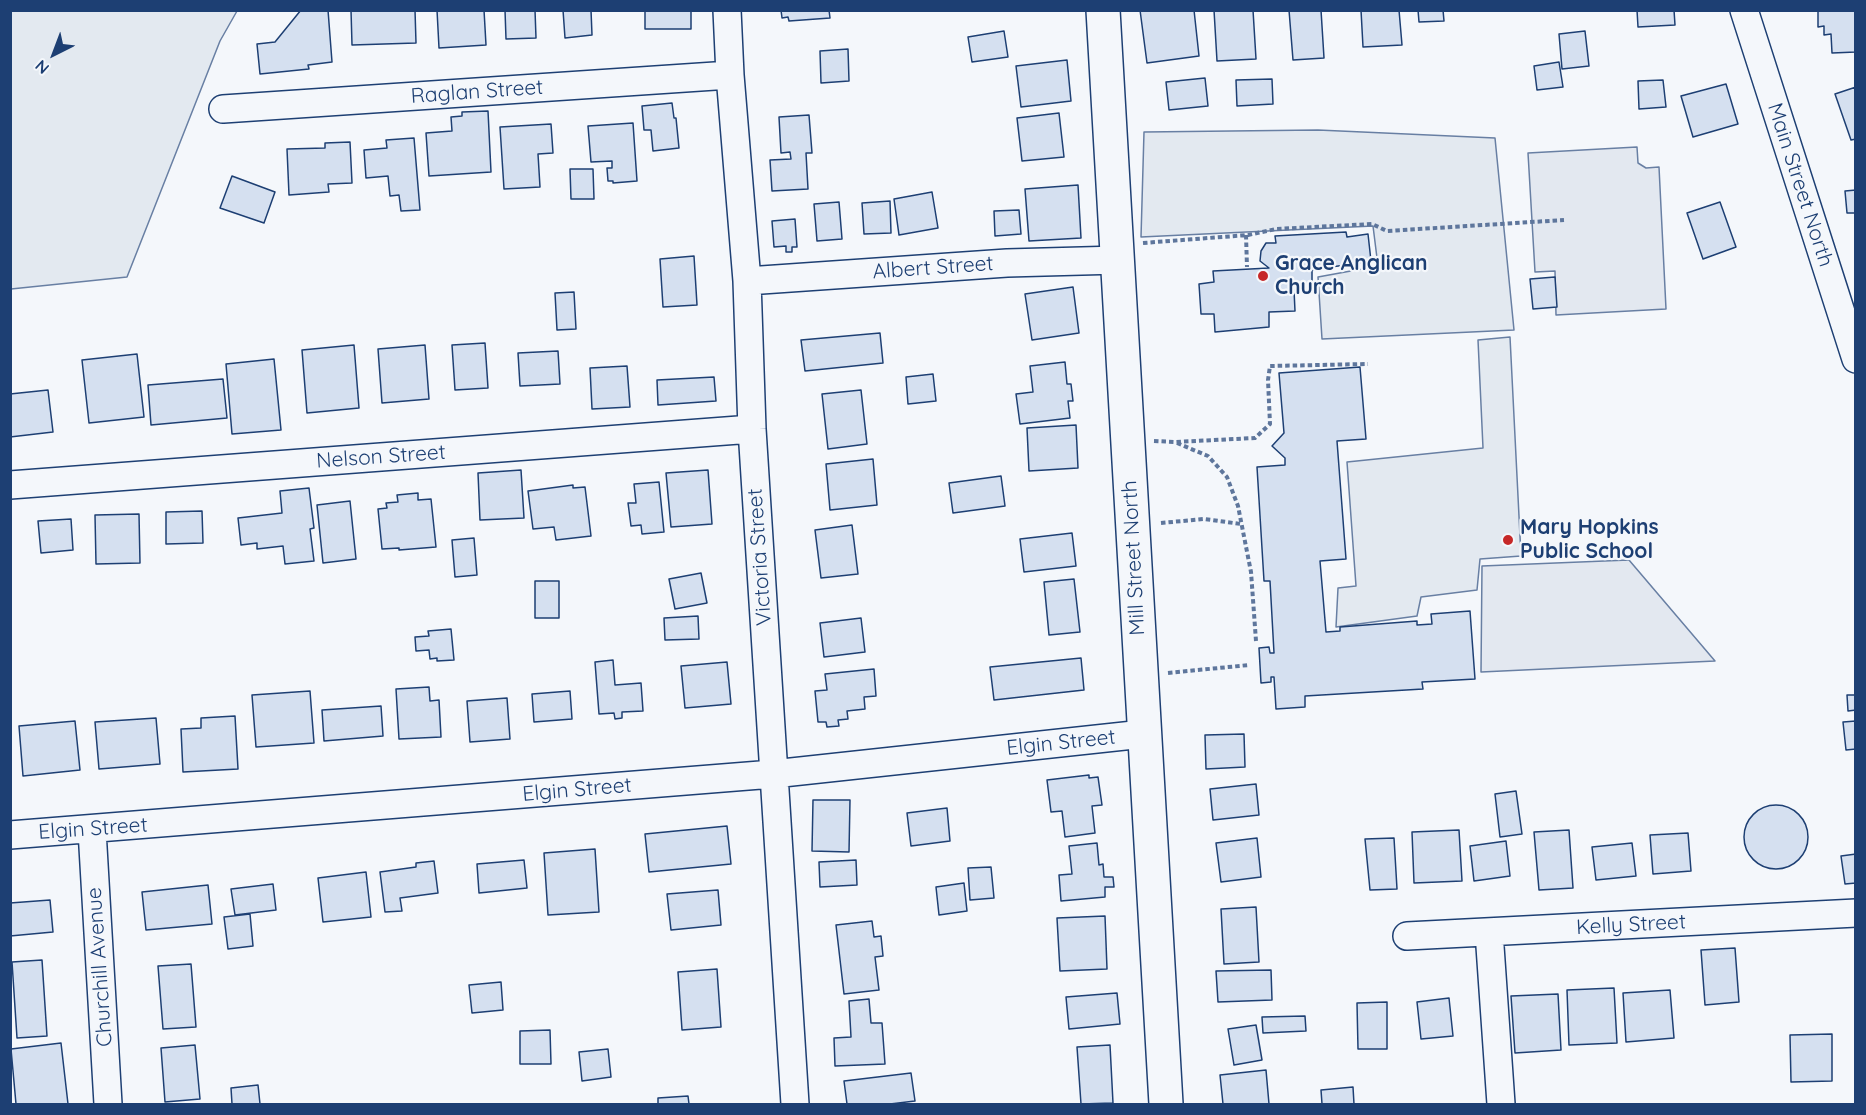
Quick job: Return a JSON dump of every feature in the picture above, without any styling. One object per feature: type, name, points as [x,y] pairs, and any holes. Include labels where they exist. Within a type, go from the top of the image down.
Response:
[{"type":"main road","name":"Mill Street North","points":[[1103,10],[1166,1104]]},
{"type":"street","name":"Victoria Street","points":[[727,10],[747,281],[752,429],[795,1104]]},
{"type":"street","name":"Main Street North","points":[[1744,10],[1856,359]]},
{"type":"street","name":"Raglan Street","points":[[223,109],[730,75]]},
{"type":"street","name":"Albert Street","points":[[747,281],[1118,253]]},
{"type":"street","name":"Nelson Street","points":[[10,485],[752,429]]},
{"type":"street","name":"Elgin Street","points":[[10,835],[773,774],[1143,734]]},
{"type":"street","name":"Churchill Avenue","points":[[92,830],[108,1104]]},
{"type":"street","name":"Kelly Street","points":[[1407,936],[1856,913]]},
{"type":"street","points":[[1488,932],[1501,1104]]},
{"type":"path","points":[[1118,253],[1276,229],[1372,224],[1387,231],[1564,219]]},
{"type":"path","points":[[1246,235],[1247,267]]},
{"type":"path","points":[[1128,440],[1176,442],[1255,438],[1270,424],[1268,380],[1270,366],[1368,364]]},
{"type":"path","points":[[1176,442],[1208,456],[1227,477],[1239,506],[1251,572],[1256,641]]},
{"type":"path","points":[[1133,526],[1204,519],[1241,524]]},
{"type":"path","points":[[1140,675],[1249,665]]},
{"type":"shaded area","points":[[11,10],[237,11],[220,41],[127,277],[11,289]]},
{"type":"shaded area","points":[[1318,130],[1495,138],[1514,330],[1322,339],[1318,277],[1378,266],[1373,226],[1141,237],[1144,132]]},
{"type":"shaded area","points":[[1637,147],[1638,163],[1646,168],[1659,167],[1666,309],[1556,315],[1555,271],[1535,272],[1528,153]]},
{"type":"shaded area","points":[[1510,337],[1521,556],[1480,559],[1477,590],[1421,597],[1417,616],[1336,627],[1338,588],[1356,586],[1347,462],[1483,448],[1478,340]]},
{"type":"shaded area","points":[[1629,560],[1715,661],[1481,672],[1482,566]]},
{"type":"building","points":[[301,10],[328,10],[332,62],[308,65],[309,69],[260,74],[257,44],[275,42]]},
{"type":"building","points":[[351,10],[415,10],[416,43],[352,45]]},
{"type":"building","points":[[437,10],[484,10],[486,45],[439,48]]},
{"type":"building","points":[[505,10],[535,10],[536,38],[506,39]]},
{"type":"building","points":[[563,10],[591,10],[592,35],[565,38]]},
{"type":"building","points":[[645,10],[691,10],[691,29],[645,29]]},
{"type":"building","points":[[781,10],[829,10],[830,18],[789,21],[788,17],[782,18]]},
{"type":"building","points":[[1140,10],[1194,10],[1199,56],[1147,63]]},
{"type":"building","points":[[1214,10],[1253,10],[1256,59],[1217,61]]},
{"type":"building","points":[[1289,10],[1321,10],[1324,58],[1293,60]]},
{"type":"building","points":[[1361,10],[1399,10],[1402,45],[1363,47]]},
{"type":"building","points":[[1418,10],[1443,10],[1444,21],[1419,22]]},
{"type":"building","points":[[1637,10],[1674,10],[1675,25],[1638,27]]},
{"type":"building","points":[[1818,10],[1856,10],[1856,52],[1832,53],[1831,34],[1824,35],[1824,26],[1818,27]]},
{"type":"building","points":[[1004,31],[1008,57],[972,62],[968,37]]},
{"type":"building","points":[[1585,31],[1589,66],[1562,69],[1559,34]]},
{"type":"building","points":[[848,49],[849,81],[821,83],[820,51]]},
{"type":"building","points":[[1067,60],[1071,101],[1021,107],[1016,66]]},
{"type":"building","points":[[1559,62],[1563,87],[1537,90],[1534,66]]},
{"type":"building","points":[[1205,78],[1208,106],[1169,110],[1166,82]]},
{"type":"building","points":[[1272,79],[1273,104],[1237,106],[1236,80]]},
{"type":"building","points":[[1663,80],[1666,107],[1639,109],[1638,81]]},
{"type":"building","points":[[1726,84],[1738,124],[1693,137],[1681,96]]},
{"type":"building","points":[[1856,87],[1856,139],[1851,140],[1835,94]]},
{"type":"building","points":[[672,103],[679,148],[653,151],[651,130],[644,130],[642,106]]},
{"type":"building","points":[[488,111],[491,172],[429,176],[426,133],[452,131],[451,117],[462,116],[462,112]]},
{"type":"building","points":[[1059,113],[1064,157],[1022,161],[1017,118]]},
{"type":"building","points":[[809,115],[812,153],[806,153],[808,189],[772,191],[770,160],[791,159],[790,152],[781,153],[779,117]]},
{"type":"building","points":[[633,123],[637,181],[613,183],[613,181],[608,181],[607,168],[612,168],[612,161],[591,162],[588,126]]},
{"type":"building","points":[[551,124],[553,153],[538,154],[540,187],[504,189],[500,127]]},
{"type":"building","points":[[414,138],[420,210],[401,211],[399,195],[390,196],[388,176],[366,178],[364,150],[387,148],[386,140]]},
{"type":"building","points":[[350,142],[352,183],[328,184],[329,192],[289,195],[287,149],[325,148],[325,143]]},
{"type":"building","points":[[570,169],[593,169],[594,199],[571,199]]},
{"type":"building","points":[[232,176],[275,192],[264,223],[220,208]]},
{"type":"building","points":[[1078,185],[1081,238],[1029,241],[1025,189]]},
{"type":"building","points":[[1856,190],[1856,213],[1847,213],[1845,191]]},
{"type":"building","points":[[932,192],[938,228],[899,235],[894,199]]},
{"type":"building","points":[[890,201],[891,233],[864,234],[862,203]]},
{"type":"building","points":[[839,202],[842,239],[817,241],[814,204]]},
{"type":"building","points":[[1720,202],[1736,247],[1703,259],[1687,213]]},
{"type":"building","points":[[1019,210],[1021,234],[995,236],[994,211]]},
{"type":"building","points":[[795,219],[797,247],[792,247],[792,252],[786,252],[786,246],[774,247],[772,221]]},
{"type":"building","name":"Grace Anglican Church","points":[[1346,232],[1347,237],[1368,234],[1371,261],[1312,270],[1312,290],[1294,290],[1295,311],[1269,312],[1269,327],[1215,332],[1214,314],[1201,314],[1199,284],[1214,282],[1213,271],[1269,268],[1260,261],[1261,251],[1266,243],[1276,243],[1275,236]]},
{"type":"building","points":[[694,256],[697,305],[663,307],[660,259]]},
{"type":"building","points":[[1555,277],[1557,307],[1533,309],[1530,279]]},
{"type":"building","points":[[1073,287],[1079,333],[1032,340],[1025,294]]},
{"type":"building","points":[[574,292],[576,329],[557,330],[555,293]]},
{"type":"building","points":[[880,333],[883,363],[805,371],[801,340]]},
{"type":"building","points":[[485,343],[488,388],[455,390],[452,345]]},
{"type":"building","points":[[354,345],[359,408],[307,413],[302,350]]},
{"type":"building","points":[[425,345],[429,399],[382,403],[378,349]]},
{"type":"building","points":[[558,351],[560,384],[520,386],[518,353]]},
{"type":"building","points":[[137,354],[144,417],[89,423],[82,360]]},
{"type":"building","points":[[274,359],[281,430],[232,434],[226,364]]},
{"type":"building","points":[[1065,362],[1067,384],[1071,384],[1073,401],[1068,401],[1070,418],[1020,424],[1016,394],[1033,392],[1030,366]]},
{"type":"building","points":[[627,366],[630,407],[592,409],[590,368]]},
{"type":"building","points":[[1360,367],[1366,439],[1337,441],[1346,559],[1320,561],[1326,632],[1340,631],[1340,627],[1417,621],[1417,625],[1432,624],[1431,614],[1470,611],[1475,679],[1422,682],[1423,689],[1305,696],[1305,707],[1276,709],[1274,677],[1271,677],[1271,682],[1261,683],[1259,648],[1269,647],[1270,653],[1274,653],[1270,581],[1264,581],[1257,467],[1285,465],[1285,458],[1272,446],[1284,433],[1279,373]]},
{"type":"building","points":[[933,374],[936,401],[908,404],[906,377]]},
{"type":"building","points":[[714,377],[716,401],[658,405],[657,380]]},
{"type":"building","points":[[223,379],[227,418],[151,425],[148,385]]},
{"type":"building","points":[[48,390],[53,432],[10,437],[10,394]]},
{"type":"building","points":[[861,390],[867,444],[828,449],[822,394]]},
{"type":"building","points":[[1076,425],[1078,468],[1029,471],[1027,428]]},
{"type":"building","points":[[873,459],[877,505],[830,510],[826,464]]},
{"type":"building","points":[[521,470],[524,518],[480,520],[478,473]]},
{"type":"building","points":[[708,470],[712,524],[671,527],[666,473]]},
{"type":"building","points":[[1001,476],[1005,506],[953,513],[949,483]]},
{"type":"building","points":[[659,482],[664,532],[642,534],[641,525],[631,526],[628,503],[636,503],[634,484]]},
{"type":"building","points":[[573,485],[573,488],[585,487],[591,536],[556,540],[554,527],[533,529],[528,491]]},
{"type":"building","points":[[309,488],[314,528],[310,529],[314,561],[285,564],[283,546],[257,549],[257,543],[241,545],[238,518],[282,513],[280,491]]},
{"type":"building","points":[[418,493],[418,500],[431,499],[436,547],[382,549],[378,509],[387,508],[386,503],[398,502],[397,495]]},
{"type":"building","points":[[350,501],[356,559],[323,563],[317,505]]},
{"type":"building","points":[[202,511],[203,543],[166,544],[166,512]]},
{"type":"building","points":[[139,514],[140,563],[96,564],[95,515]]},
{"type":"building","points":[[71,519],[73,550],[41,553],[38,521]]},
{"type":"building","points":[[852,525],[858,574],[821,578],[815,530]]},
{"type":"building","points":[[1072,533],[1076,566],[1024,572],[1020,539]]},
{"type":"building","points":[[474,538],[477,575],[455,577],[452,540]]},
{"type":"building","points":[[701,573],[707,603],[675,609],[669,579]]},
{"type":"building","points":[[1074,579],[1080,632],[1049,635],[1044,582]]},
{"type":"building","points":[[535,581],[559,581],[559,618],[535,618]]},
{"type":"building","points":[[698,616],[699,639],[665,640],[664,618]]},
{"type":"building","points":[[861,618],[865,652],[824,657],[820,623]]},
{"type":"building","points":[[451,629],[454,660],[437,661],[437,658],[430,659],[429,650],[416,651],[415,637],[429,636],[428,631]]},
{"type":"building","points":[[1081,658],[1084,690],[994,700],[990,667]]},
{"type":"building","points":[[613,660],[615,685],[641,683],[643,711],[622,712],[622,718],[615,719],[614,713],[599,714],[595,662]]},
{"type":"building","points":[[727,662],[731,704],[685,708],[681,666]]},
{"type":"building","points":[[874,669],[876,696],[864,697],[865,709],[847,711],[848,719],[838,720],[839,726],[827,727],[826,722],[818,722],[815,691],[827,690],[825,674]]},
{"type":"building","points":[[429,687],[430,701],[439,700],[441,737],[399,739],[396,689]]},
{"type":"building","points":[[310,691],[314,743],[256,747],[252,695]]},
{"type":"building","points":[[570,691],[572,719],[534,722],[532,694]]},
{"type":"building","points":[[1847,695],[1856,695],[1856,710],[1848,711]]},
{"type":"building","points":[[507,698],[510,739],[470,742],[467,701]]},
{"type":"building","points":[[381,706],[383,736],[324,741],[322,710]]},
{"type":"building","points":[[235,716],[238,769],[183,772],[181,729],[201,728],[201,718]]},
{"type":"building","points":[[156,718],[160,764],[99,769],[95,722]]},
{"type":"building","points":[[75,721],[80,770],[23,776],[19,726]]},
{"type":"building","points":[[1856,721],[1856,749],[1846,750],[1843,722]]},
{"type":"building","points":[[1244,734],[1245,767],[1206,769],[1205,735]]},
{"type":"building","points":[[1089,775],[1089,778],[1098,777],[1102,805],[1092,806],[1095,833],[1065,837],[1062,811],[1051,812],[1047,780]]},
{"type":"building","points":[[1256,784],[1259,815],[1213,820],[1210,789]]},
{"type":"building","points":[[1516,791],[1522,834],[1500,837],[1495,794]]},
{"type":"building","points":[[813,800],[850,800],[849,852],[812,851]]},
{"type":"building","points":[[1776,805],[1794,811],[1802,819],[1808,837],[1802,855],[1794,863],[1776,869],[1758,863],[1750,855],[1744,837],[1750,819],[1758,811]]},
{"type":"building","points":[[947,808],[950,841],[911,846],[907,813]]},
{"type":"building","points":[[727,826],[731,864],[649,872],[645,834]]},
{"type":"building","points":[[1459,830],[1462,881],[1414,883],[1412,832]]},
{"type":"building","points":[[1569,830],[1573,888],[1539,890],[1534,832]]},
{"type":"building","points":[[1688,833],[1691,871],[1653,874],[1650,835]]},
{"type":"building","points":[[1257,838],[1261,877],[1221,882],[1216,843]]},
{"type":"building","points":[[1394,838],[1397,889],[1370,890],[1365,839]]},
{"type":"building","points":[[1506,841],[1510,876],[1474,881],[1470,846]]},
{"type":"building","points":[[1097,843],[1099,865],[1103,864],[1104,877],[1113,877],[1114,887],[1105,887],[1105,897],[1061,901],[1059,875],[1072,874],[1069,846]]},
{"type":"building","points":[[1632,843],[1636,876],[1596,880],[1592,847]]},
{"type":"building","points":[[595,849],[599,912],[548,915],[544,853]]},
{"type":"building","points":[[1856,854],[1856,883],[1845,884],[1841,856]]},
{"type":"building","points":[[524,860],[527,888],[479,893],[477,864]]},
{"type":"building","points":[[856,860],[857,885],[820,887],[819,862]]},
{"type":"building","points":[[434,861],[438,893],[400,898],[402,911],[385,912],[380,872],[416,867],[416,863]]},
{"type":"building","points":[[991,867],[994,898],[970,900],[968,868]]},
{"type":"building","points":[[366,872],[371,917],[323,922],[318,878]]},
{"type":"building","points":[[964,883],[967,911],[939,915],[936,887]]},
{"type":"building","points":[[273,884],[276,910],[235,915],[231,889]]},
{"type":"building","points":[[208,885],[212,924],[146,930],[142,892]]},
{"type":"building","points":[[718,890],[721,925],[671,930],[667,894]]},
{"type":"building","points":[[50,900],[53,932],[10,936],[10,903]]},
{"type":"building","points":[[1256,907],[1259,962],[1224,964],[1221,909]]},
{"type":"building","points":[[250,914],[253,946],[228,949],[224,917]]},
{"type":"building","points":[[1105,916],[1107,969],[1060,971],[1057,918]]},
{"type":"building","points":[[872,921],[874,937],[881,936],[883,956],[875,957],[879,990],[844,994],[836,925]]},
{"type":"building","points":[[1735,948],[1739,1002],[1705,1005],[1701,950]]},
{"type":"building","points":[[42,960],[47,1036],[17,1038],[12,962]]},
{"type":"building","points":[[191,964],[196,1027],[163,1029],[158,966]]},
{"type":"building","points":[[717,969],[721,1027],[682,1030],[678,972]]},
{"type":"building","points":[[1271,970],[1272,1000],[1218,1002],[1216,971]]},
{"type":"building","points":[[501,982],[503,1010],[472,1013],[469,985]]},
{"type":"building","points":[[1614,988],[1617,1043],[1569,1045],[1567,990]]},
{"type":"building","points":[[1670,990],[1674,1038],[1626,1042],[1623,993]]},
{"type":"building","points":[[1117,993],[1120,1024],[1069,1029],[1066,997]]},
{"type":"building","points":[[1558,994],[1561,1050],[1515,1053],[1511,996]]},
{"type":"building","points":[[1449,998],[1453,1036],[1421,1039],[1417,1002]]},
{"type":"building","points":[[869,999],[871,1023],[882,1023],[885,1064],[835,1066],[834,1038],[851,1037],[849,1001]]},
{"type":"building","points":[[1387,1002],[1387,1049],[1358,1049],[1357,1003]]},
{"type":"building","points":[[1305,1016],[1306,1031],[1263,1033],[1262,1017]]},
{"type":"building","points":[[1256,1025],[1262,1060],[1234,1065],[1228,1029]]},
{"type":"building","points":[[550,1030],[551,1064],[520,1064],[520,1031]]},
{"type":"building","points":[[1832,1034],[1832,1081],[1791,1082],[1790,1035]]},
{"type":"building","points":[[61,1043],[68,1104],[16,1104],[11,1049]]},
{"type":"building","points":[[195,1045],[200,1099],[165,1102],[161,1048]]},
{"type":"building","points":[[1110,1045],[1113,1103],[1081,1104],[1077,1047]]},
{"type":"building","points":[[608,1049],[611,1077],[582,1081],[579,1052]]},
{"type":"building","points":[[1266,1070],[1269,1104],[1223,1104],[1220,1075]]},
{"type":"building","points":[[911,1073],[915,1101],[890,1104],[847,1104],[844,1081]]},
{"type":"building","points":[[258,1085],[260,1104],[232,1104],[231,1088]]},
{"type":"building","points":[[1353,1087],[1354,1104],[1322,1104],[1321,1090]]},
{"type":"building","points":[[688,1096],[689,1104],[658,1104],[658,1098]]},
{"type":"place","name":"Grace Anglican Church","points":[[1263,276]]},
{"type":"place","name":"Mary Hopkins Public School","points":[[1508,540]]}]
